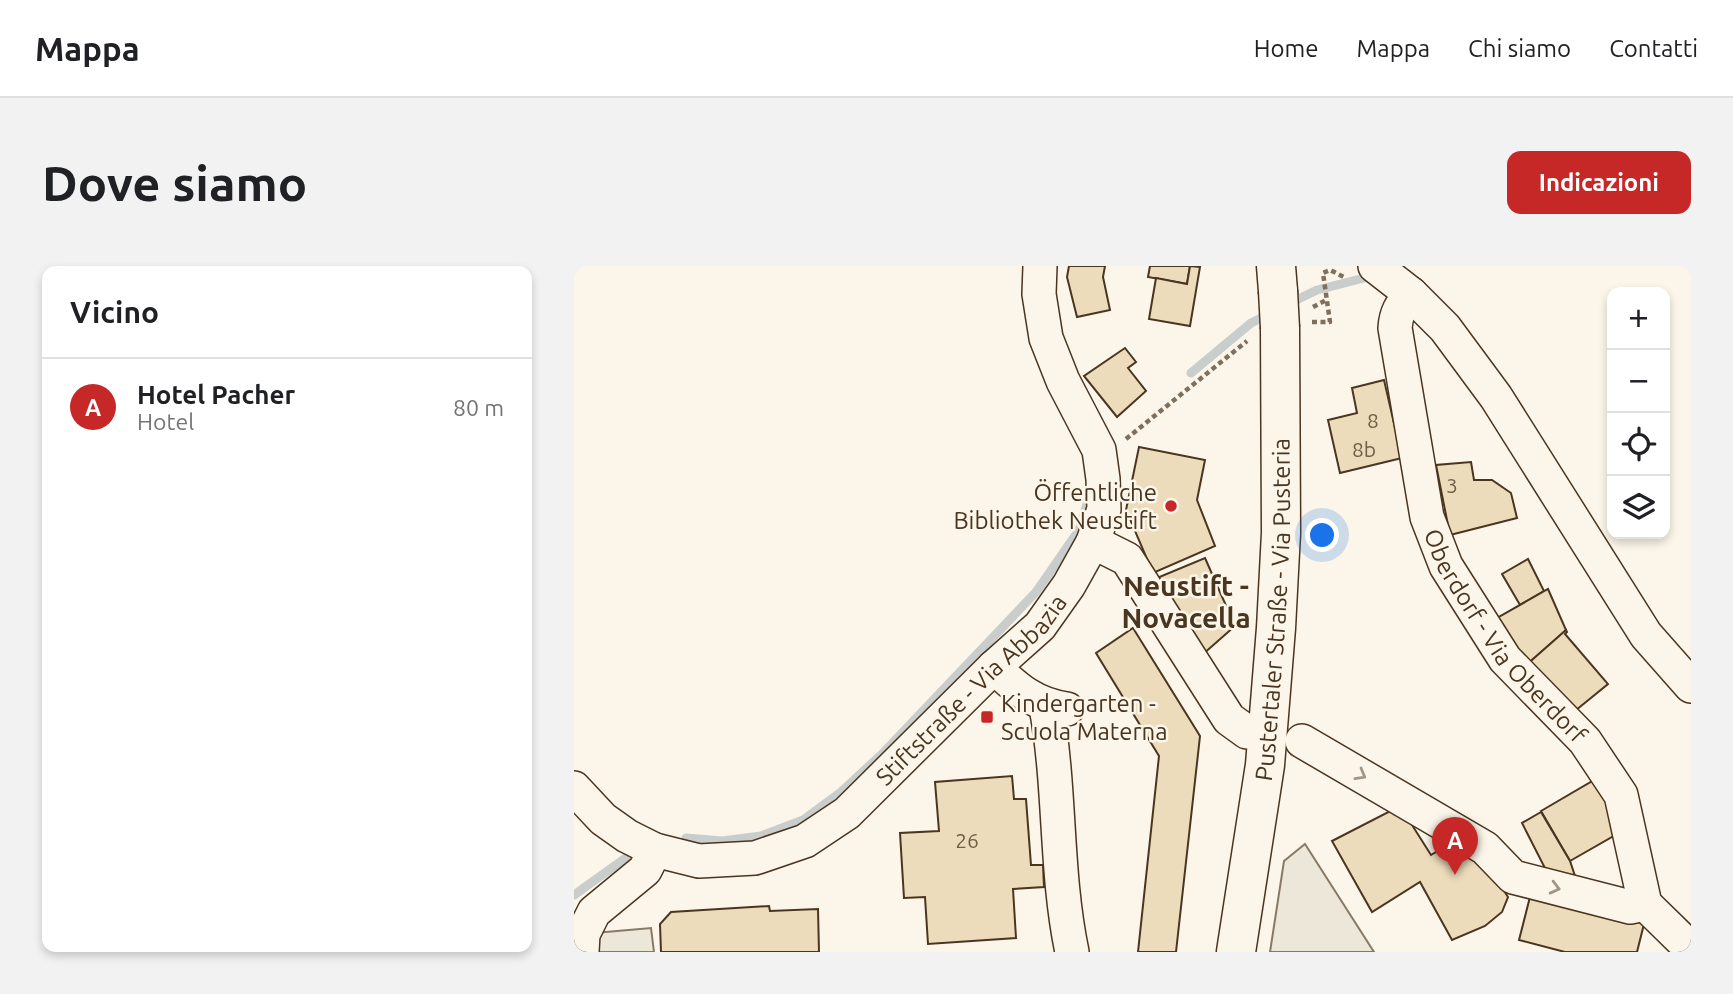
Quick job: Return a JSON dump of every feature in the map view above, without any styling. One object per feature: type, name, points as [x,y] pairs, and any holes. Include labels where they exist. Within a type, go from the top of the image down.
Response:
[{"type":"main road","name":"Pustertaler Straße - Via Pusteria","points":[[1236,952],[1265,765],[1276,628],[1281,533],[1282,309]]},
{"type":"street","name":"Stiftstraße - Via Abbazia","points":[[574,788],[603,819],[627,836],[655,850],[699,861],[755,858],[805,841],[847,813],[994,667],[1040,626],[1069,585],[1093,542],[1104,509],[1099,450],[1063,381],[1046,338],[1039,294],[1040,266]]},
{"type":"street","points":[[1377,268],[1411,294],[1445,328],[1496,397],[1646,635],[1691,686]]},
{"type":"street","name":"Oberdorf - Via Oberdorf","points":[[1411,294],[1401,305],[1395,328],[1427,517],[1446,566],[1505,659],[1585,741],[1621,795],[1645,904]]},
{"type":"street","points":[[1093,542],[1127,559],[1229,719],[1247,733]]},
{"type":"street","points":[[994,667],[1021,692],[1056,708],[1054,750],[1061,869],[1072,952]]},
{"type":"street","points":[[1303,741],[1485,848],[1513,877],[1630,907],[1645,904],[1678,945]]},
{"type":"street","points":[[582,952],[583,934],[594,912],[645,870],[655,850]]},
{"type":"path","points":[[1282,309],[1330,322],[1323,273],[1330,270]]},
{"type":"path","points":[[1099,450],[1124,442],[1282,309],[1328,299]]},
{"type":"shaded area","points":[[1305,844],[1374,952],[1270,952],[1284,861]]},
{"type":"shaded area","points":[[651,928],[654,952],[582,952],[583,934]]},
{"type":"building","points":[[1069,266],[1105,266],[1103,277],[1110,310],[1077,317],[1067,277]]},
{"type":"building","points":[[1150,266],[1190,266],[1187,284],[1148,277]]},
{"type":"building","points":[[1190,266],[1200,267],[1190,326],[1149,319],[1156,278],[1187,284]]},
{"type":"building","points":[[1125,348],[1136,362],[1128,368],[1146,391],[1117,417],[1084,376]]},
{"type":"building","points":[[1384,380],[1402,458],[1340,473],[1328,420],[1357,413],[1352,388]]},
{"type":"building","points":[[1139,447],[1205,460],[1197,500],[1215,546],[1153,573],[1126,510]]},
{"type":"building","points":[[1471,462],[1474,480],[1492,480],[1511,493],[1517,518],[1450,535],[1436,465]]},
{"type":"building","points":[[1205,558],[1235,626],[1202,655],[1157,578]]},
{"type":"building","points":[[1528,559],[1544,591],[1520,605],[1502,574]]},
{"type":"building","points":[[1548,589],[1566,630],[1524,667],[1490,622]]},
{"type":"building","points":[[1133,628],[1200,736],[1176,952],[1138,952],[1159,756],[1096,653]]},
{"type":"building","points":[[1566,630],[1565,634],[1608,684],[1570,715],[1524,667]]},
{"type":"building","points":[[1012,776],[1014,799],[1026,799],[1031,865],[1043,865],[1044,887],[1013,889],[1016,938],[928,944],[925,897],[904,898],[900,833],[939,831],[935,782]]},
{"type":"building","points":[[1601,776],[1624,830],[1570,861],[1541,811]]},
{"type":"building","points":[[1400,806],[1431,855],[1446,846],[1467,844],[1479,851],[1508,897],[1502,912],[1485,926],[1452,940],[1420,882],[1372,912],[1332,841]]},
{"type":"building","points":[[1541,812],[1570,861],[1575,876],[1551,880],[1522,823]]},
{"type":"building","points":[[1531,893],[1646,916],[1637,952],[1565,952],[1519,940]]},
{"type":"building","points":[[769,906],[770,911],[818,909],[819,952],[661,952],[660,924],[671,912]]},
{"type":"waterway","points":[[1290,303],[1317,290],[1376,275]]},
{"type":"waterway","points":[[1191,373],[1251,323],[1271,313]]},
{"type":"waterway","points":[[686,838],[722,841],[761,836],[803,820],[841,792],[882,754],[1036,592],[1079,530],[1090,494]]},
{"type":"waterway","points":[[574,895],[630,855]]},
{"type":"place","name":"Öffentliche Bibliothek Neustift","points":[[1171,506]]},
{"type":"place","name":"Kindergarten - Scuola Materna","points":[[987,717]]},
{"type":"place","name":"Hotel Pacher","points":[[1455,875]]},
{"type":"district","name":"Neustift - Novacella","points":[[1186,601]]}]
